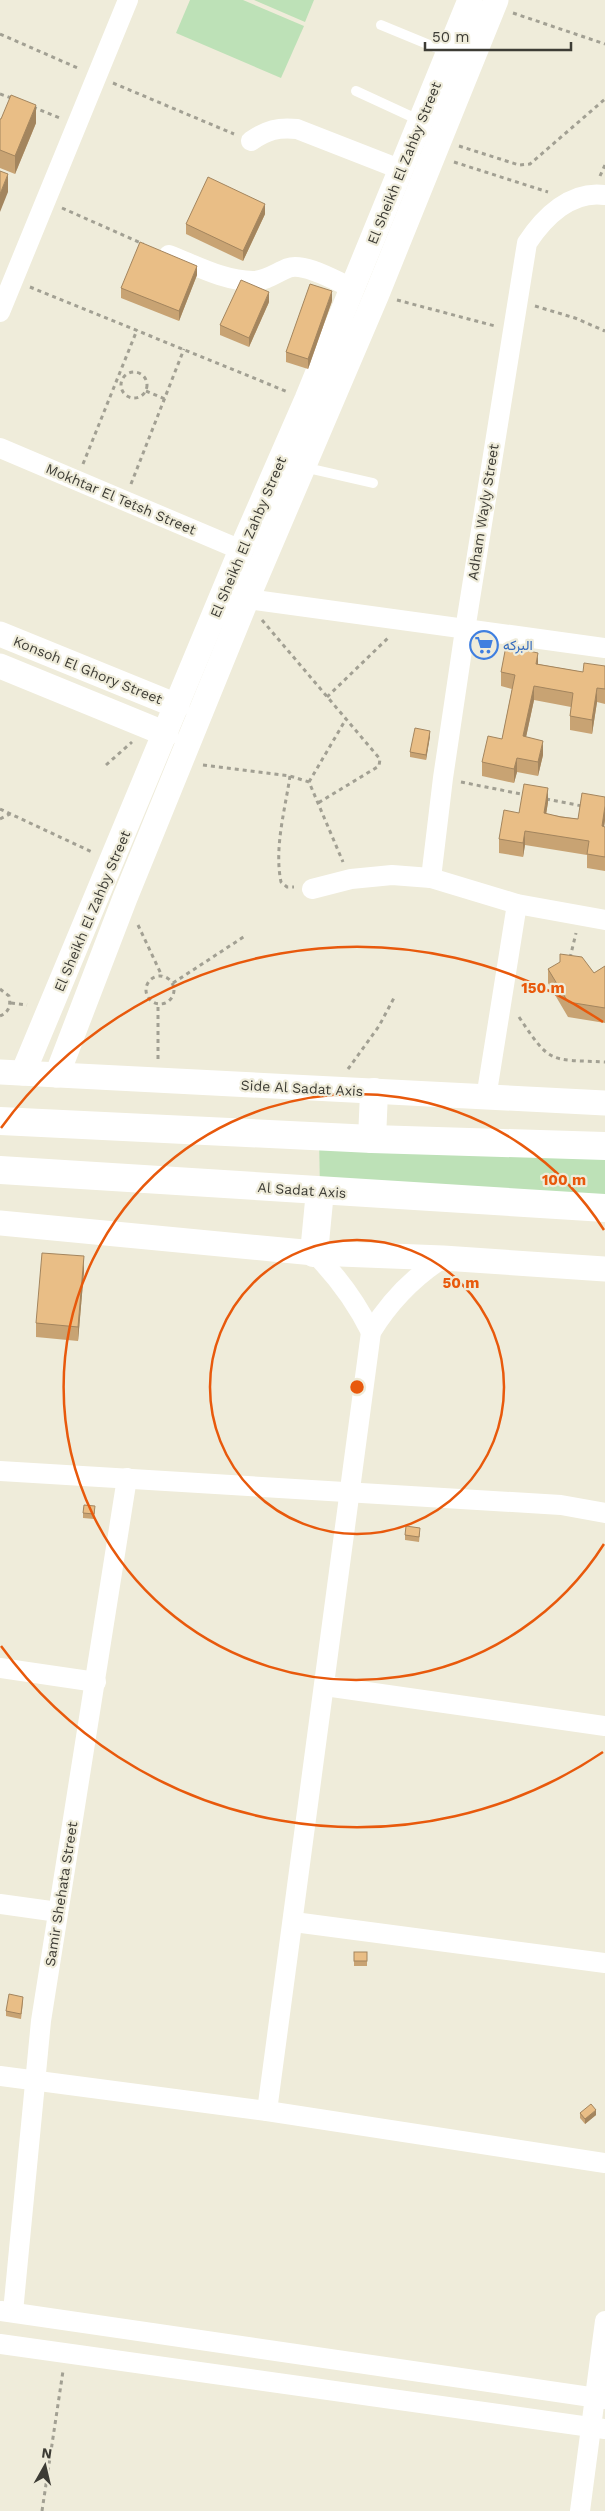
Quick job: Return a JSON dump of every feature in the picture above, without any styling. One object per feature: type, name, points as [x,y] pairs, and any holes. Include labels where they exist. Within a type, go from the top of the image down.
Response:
[{"type":"main road","points":[[372,1139],[374,1092]]},
{"type":"main road","points":[[0,1121],[372,1139],[605,1146]]},
{"type":"main road","name":"Al Sadat Axis","points":[[0,1170],[605,1208]]},
{"type":"main road","points":[[314,1254],[320,1191]]},
{"type":"street","points":[[0,312],[128,0]]},
{"type":"street","name":"El Sheikh El Zahby Street","points":[[57,1075],[180,762],[235,598],[241,550],[307,399],[449,53],[486,2]]},
{"type":"street","name":"El Sheikh El Zahby Street","points":[[12,1072],[112,862],[158,730],[177,706],[303,467],[377,294],[436,148],[486,2]]},
{"type":"street","points":[[251,141],[265,132],[281,127],[297,129],[402,170]]},
{"type":"street","name":"Adham Wayly Street","points":[[431,878],[464,630],[511,330],[527,243],[538,226],[554,211],[572,200],[593,193],[605,195]]},
{"type":"street","points":[[157,251],[235,280],[254,281],[273,277],[289,268],[300,266],[352,288]]},
{"type":"street","name":"Mokhtar El Tetsh Street","points":[[0,448],[241,550]]},
{"type":"street","points":[[235,598],[605,648]]},
{"type":"street","name":"Konsoh El Ghory Street","points":[[0,634],[177,706]]},
{"type":"street","points":[[0,666],[158,730]]},
{"type":"street","points":[[312,888],[350,880],[392,875],[431,878],[517,904],[580,917],[605,920]]},
{"type":"street","points":[[486,1098],[517,904]]},
{"type":"street","name":"Side Al Sadat Axis","points":[[12,1072],[605,1103]]},
{"type":"street","points":[[0,1223],[314,1254],[443,1258],[605,1269]]},
{"type":"street","points":[[314,1254],[328,1267],[352,1298],[371,1332]]},
{"type":"street","points":[[267,2111],[294,1922],[371,1332],[384,1310],[401,1290],[421,1272],[443,1258]]},
{"type":"street","points":[[0,1471],[560,1505],[605,1513]]},
{"type":"street","name":"Samir Shehata Street","points":[[6,2311],[41,2021],[127,1478]]},
{"type":"street","points":[[0,1668],[96,1682]]},
{"type":"street","points":[[325,1686],[605,1726]]},
{"type":"street","points":[[0,1904],[58,1912]]},
{"type":"street","points":[[294,1922],[605,1963]]},
{"type":"street","points":[[0,2076],[267,2111],[605,2163]]},
{"type":"street","points":[[6,2311],[600,2398]]},
{"type":"street","points":[[580,2511],[598,2428],[605,2321]]},
{"type":"street","points":[[0,2344],[598,2428]]},
{"type":"lane","points":[[381,25],[449,53]]},
{"type":"lane","points":[[356,91],[422,121]]},
{"type":"lane","points":[[303,467],[373,484]]},
{"type":"path","points":[[486,2],[605,44]]},
{"type":"path","points":[[0,34],[251,141]]},
{"type":"path","points":[[0,94],[17,101]]},
{"type":"path","points":[[436,148],[519,165],[530,164],[605,99]]},
{"type":"path","points":[[26,104],[77,125]]},
{"type":"path","points":[[436,148],[572,200]]},
{"type":"path","points":[[46,200],[157,251]]},
{"type":"path","points":[[13,280],[307,399]]},
{"type":"path","points":[[377,294],[511,330]]},
{"type":"path","points":[[516,300],[575,318],[605,331]]},
{"type":"path","points":[[76,480],[137,330]]},
{"type":"path","points":[[125,501],[184,350]]},
{"type":"path","points":[[130,373],[140,374],[147,381],[146,391],[139,398],[129,398],[122,390],[122,380],[130,373]]},
{"type":"path","points":[[118,378],[122,380]]},
{"type":"path","points":[[146,391],[165,399]]},
{"type":"path","points":[[235,598],[327,696],[381,762],[379,766],[318,803]]},
{"type":"path","points":[[327,696],[404,622]]},
{"type":"path","points":[[309,782],[346,718]]},
{"type":"path","points":[[106,765],[158,730]]},
{"type":"path","points":[[180,762],[290,776],[309,782],[350,880]]},
{"type":"path","points":[[290,776],[281,836],[279,871],[281,882],[287,887],[312,888]]},
{"type":"path","points":[[443,778],[530,796]]},
{"type":"path","points":[[539,798],[587,807]]},
{"type":"path","points":[[0,808],[112,862]]},
{"type":"path","points":[[0,819],[11,814]]},
{"type":"path","points":[[125,898],[162,976],[173,983],[175,989],[170,1001],[158,1005]]},
{"type":"path","points":[[570,960],[580,917]]},
{"type":"path","points":[[173,983],[245,936]]},
{"type":"path","points":[[158,1005],[148,998],[146,985],[150,980],[162,976]]},
{"type":"path","points":[[0,989],[6,991],[10,1003],[9,1009],[0,1016]]},
{"type":"path","points":[[504,994],[540,1048],[550,1057],[561,1060],[605,1062]]},
{"type":"path","points":[[333,1090],[378,1026],[395,996]]},
{"type":"path","points":[[158,1005],[158,1080]]},
{"type":"path","points":[[42,2511],[66,2352]]},
{"type":"green space","points":[[190,0],[243,0],[304,26],[281,78],[176,33]]},
{"type":"green space","points":[[254,0],[314,0],[305,22]]},
{"type":"green space","points":[[319,1136],[605,1146],[605,1207],[320,1191]]},
{"type":"building","points":[[11,95],[36,105],[15,156],[0,150],[0,119]]},
{"type":"building","points":[[0,171],[8,174],[0,194]]},
{"type":"building","points":[[208,177],[265,204],[243,251],[186,224]]},
{"type":"building","points":[[140,242],[197,266],[179,311],[121,288]]},
{"type":"building","points":[[241,280],[269,292],[249,338],[220,325]]},
{"type":"building","points":[[310,284],[332,291],[308,359],[286,352]]},
{"type":"building","points":[[506,646],[538,653],[536,664],[583,672],[584,663],[605,666],[605,689],[597,688],[592,720],[570,716],[573,693],[534,686],[523,736],[543,741],[538,762],[517,758],[514,769],[482,762],[488,736],[502,739],[515,675],[501,672]]},
{"type":"building","points":[[415,728],[430,731],[426,755],[410,752]]},
{"type":"building","points":[[524,784],[548,788],[544,813],[561,817],[578,819],[582,793],[605,797],[602,826],[605,827],[605,857],[587,854],[589,841],[525,831],[523,843],[499,839],[504,810],[519,813]]},
{"type":"building","points":[[560,954],[582,957],[594,973],[605,966],[605,1008],[568,1002],[548,969],[560,962]]},
{"type":"building","points":[[42,1253],[84,1256],[78,1327],[36,1323]]},
{"type":"building","points":[[84,1505],[95,1506],[94,1514],[83,1513]]},
{"type":"building","points":[[406,1526],[420,1528],[419,1537],[405,1535]]},
{"type":"building","points":[[354,1952],[367,1952],[367,1961],[354,1961]]},
{"type":"building","points":[[9,1994],[23,1997],[21,2014],[6,2011]]},
{"type":"building","points":[[591,2104],[596,2110],[585,2119],[580,2113]]},
{"type":"place","name":"البركه","points":[[484,645]]}]
